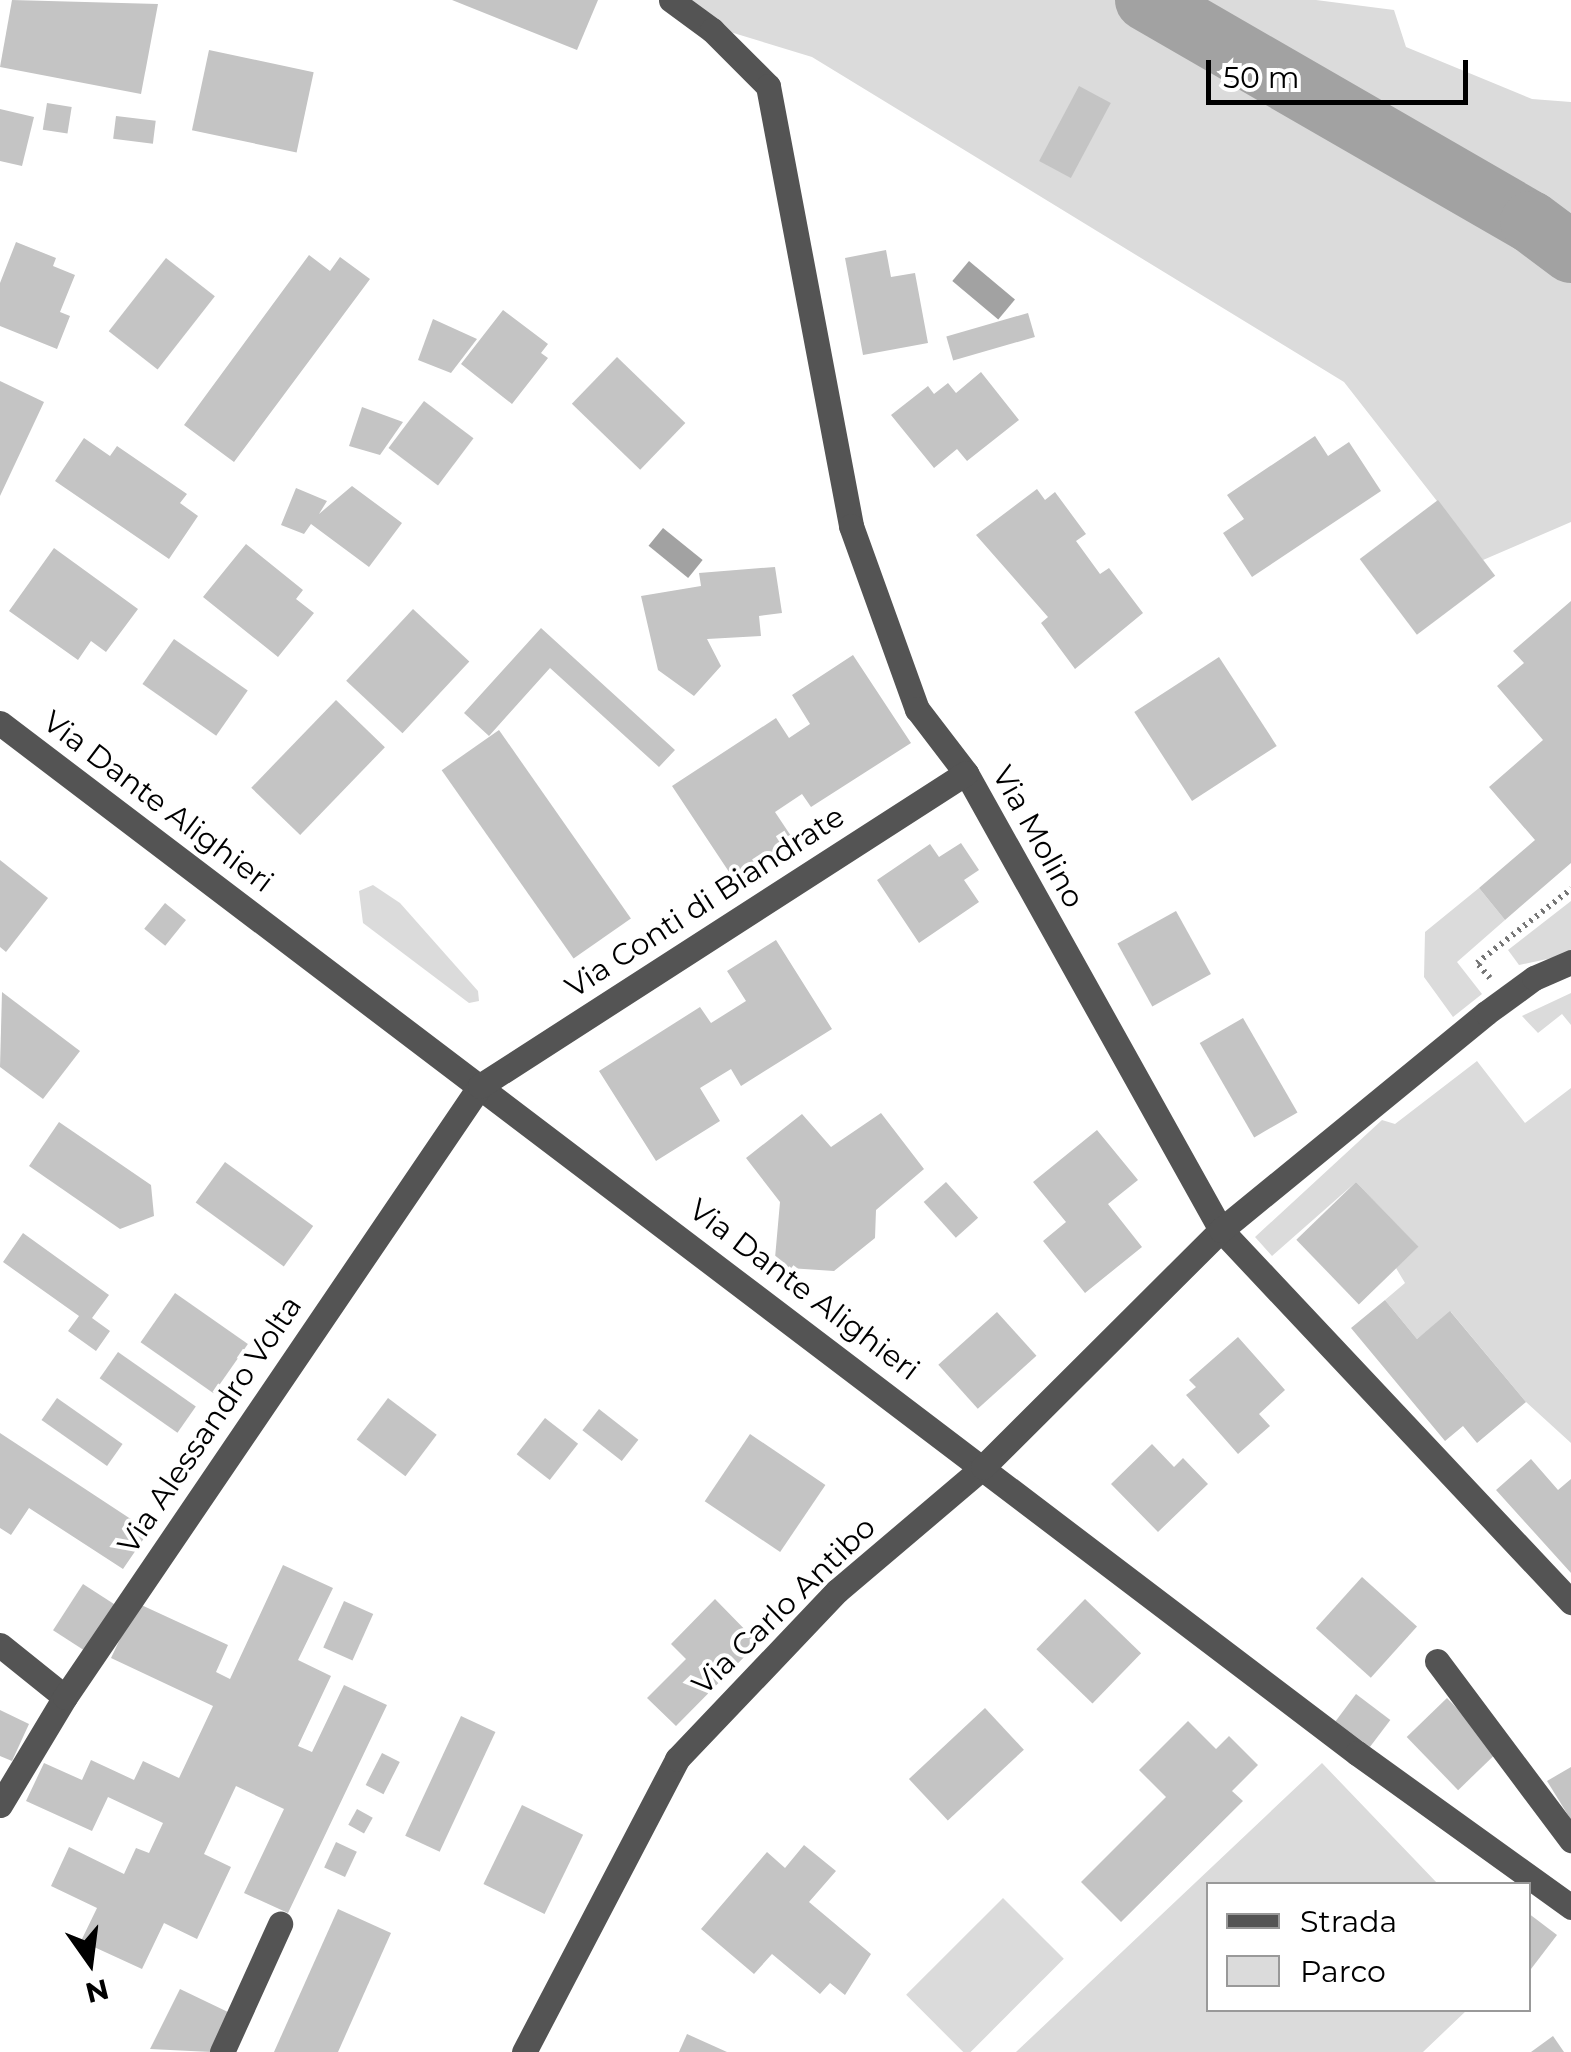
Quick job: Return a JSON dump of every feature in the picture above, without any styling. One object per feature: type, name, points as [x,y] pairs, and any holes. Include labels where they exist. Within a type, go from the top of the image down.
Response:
[{"type":"street","name":"Via Molino","points":[[671,0],[712,30],[768,86],[851,526],[916,709],[966,772],[1221,1230],[1571,1602]]},
{"type":"street","name":"Via Dante Alighieri","points":[[1,725],[1373,1765],[1571,1907]]},
{"type":"street","name":"Via Conti di Biandrate","points":[[480,1086],[966,772]]},
{"type":"street","name":"Via Carlo Antibo","points":[[524,2052],[677,1758],[837,1590],[983,1466],[1221,1230],[1508,997],[1571,962]]},
{"type":"street","name":"Via Alessandro Volta","points":[[0,1806],[65,1697],[480,1086]]},
{"type":"street","points":[[0,1645],[65,1697]]},
{"type":"street","points":[[1438,1662],[1571,1840]]},
{"type":"street","points":[[222,2052],[280,1924]]},
{"type":"path","points":[[1508,997],[1477,964],[1571,890]]},
{"type":"green space","points":[[679,0],[1129,0],[1528,228],[1571,261],[1571,522],[1483,560],[1344,382],[812,57],[717,28]]},
{"type":"green space","points":[[1155,0],[1316,0],[1394,10],[1406,47],[1532,99],[1571,102],[1571,246],[1535,219]]},
{"type":"green space","points":[[373,885],[400,903],[478,991],[479,1001],[469,1003],[363,923],[359,891]]},
{"type":"green space","points":[[1479,888],[1505,920],[1457,962],[1482,994],[1453,1017],[1424,977],[1425,932]]},
{"type":"green space","points":[[1571,901],[1571,954],[1519,965],[1508,950]]},
{"type":"green space","points":[[1571,993],[1571,1025],[1562,1014],[1538,1033],[1522,1016]]},
{"type":"green space","points":[[1477,1061],[1525,1123],[1571,1088],[1571,1443],[1526,1402],[1451,1312],[1417,1339],[1385,1300],[1405,1283],[1396,1268],[1418,1247],[1356,1182],[1272,1256],[1255,1237],[1382,1120],[1395,1124]]},
{"type":"green space","points":[[1322,1763],[1436,1882],[1206,1882],[1206,2012],[1465,2012],[1423,2052],[1016,2052]]},
{"type":"green space","points":[[1003,1898],[1064,1959],[971,2052],[963,2052],[906,1995]]},
{"type":"shaded area","points":[[969,261],[1015,300],[998,319],[952,281]]},
{"type":"shaded area","points":[[663,528],[703,560],[688,578],[649,546]]},
{"type":"building","points":[[12,0],[158,4],[141,94],[0,67]]},
{"type":"building","points":[[452,0],[598,0],[577,50]]},
{"type":"building","points":[[209,50],[314,72],[297,152],[192,130]]},
{"type":"building","points":[[1079,86],[1111,103],[1071,178],[1039,161]]},
{"type":"building","points":[[47,103],[72,107],[67,134],[43,130]]},
{"type":"building","points":[[0,109],[34,117],[22,166],[0,161]]},
{"type":"building","points":[[116,116],[156,121],[153,144],[113,139]]},
{"type":"building","points":[[16,242],[56,258],[53,266],[75,275],[60,312],[70,316],[57,349],[0,326],[0,283]]},
{"type":"building","points":[[886,250],[891,277],[915,273],[928,343],[863,355],[845,258]]},
{"type":"building","points":[[309,255],[330,271],[340,257],[370,279],[234,462],[184,425]]},
{"type":"building","points":[[166,258],[215,296],[158,369],[109,331]]},
{"type":"building","points":[[503,310],[548,344],[541,353],[548,358],[512,404],[461,364]]},
{"type":"building","points":[[1028,313],[1035,337],[953,360],[946,336]]},
{"type":"building","points":[[433,319],[477,339],[451,373],[418,360]]},
{"type":"building","points":[[617,357],[685,423],[640,470],[572,404]]},
{"type":"building","points":[[981,372],[1019,420],[967,461],[957,449],[934,468],[891,415],[928,386],[934,394],[948,383],[956,393]]},
{"type":"building","points":[[0,381],[44,402],[0,496]]},
{"type":"building","points":[[424,401],[474,438],[438,485],[388,448]]},
{"type":"building","points":[[362,407],[403,422],[380,455],[349,446]]},
{"type":"building","points":[[1315,436],[1328,456],[1349,442],[1381,491],[1252,577],[1223,533],[1244,519],[1227,495]]},
{"type":"building","points":[[84,438],[110,456],[117,446],[187,494],[180,503],[198,516],[169,559],[55,481]]},
{"type":"building","points":[[352,486],[402,523],[369,567],[311,524],[304,534],[281,525],[296,488],[327,501],[319,514]]},
{"type":"building","points":[[1037,489],[1045,500],[1055,492],[1086,534],[1076,541],[1100,574],[1109,568],[1143,613],[1075,669],[1041,623],[1048,617],[976,535]]},
{"type":"building","points":[[1438,500],[1495,576],[1417,635],[1360,559]]},
{"type":"building","points":[[246,544],[303,590],[296,599],[314,613],[278,657],[203,597]]},
{"type":"building","points":[[54,548],[138,609],[106,652],[91,641],[78,660],[9,611]]},
{"type":"building","points":[[775,567],[782,613],[759,616],[761,636],[707,639],[721,666],[694,696],[658,670],[641,596],[701,586],[699,573]]},
{"type":"building","points":[[1571,601],[1571,863],[1505,920],[1479,888],[1535,840],[1489,787],[1543,740],[1497,686],[1524,663],[1513,651]]},
{"type":"building","points":[[413,609],[469,662],[402,733],[346,681]]},
{"type":"building","points":[[541,628],[675,750],[659,767],[550,668],[489,736],[464,713]]},
{"type":"building","points":[[174,639],[248,691],[216,736],[142,684]]},
{"type":"building","points":[[853,655],[911,743],[811,807],[802,794],[775,812],[795,842],[735,881],[672,786],[776,718],[789,738],[810,724],[792,695]]},
{"type":"building","points":[[1219,657],[1277,746],[1192,801],[1134,712]]},
{"type":"building","points":[[336,700],[385,747],[300,835],[251,788]]},
{"type":"building","points":[[499,730],[631,918],[574,959],[442,770]]},
{"type":"building","points":[[961,843],[979,870],[964,880],[979,902],[919,943],[877,880],[930,844],[939,857]]},
{"type":"building","points":[[0,860],[48,898],[6,952],[0,947]]},
{"type":"building","points":[[165,903],[186,920],[165,946],[144,929]]},
{"type":"building","points":[[1176,911],[1211,974],[1152,1006],[1117,943]]},
{"type":"building","points":[[776,940],[832,1029],[741,1086],[731,1069],[700,1088],[720,1121],[656,1161],[599,1071],[700,1007],[711,1023],[746,1001],[727,971]]},
{"type":"building","points":[[2,992],[80,1051],[43,1099],[0,1067]]},
{"type":"building","points":[[1243,1018],[1298,1112],[1254,1137],[1200,1043]]},
{"type":"building","points":[[881,1113],[924,1169],[876,1210],[875,1238],[834,1271],[789,1268],[775,1258],[780,1202],[746,1158],[802,1114],[831,1147]]},
{"type":"building","points":[[59,1122],[151,1185],[154,1216],[120,1229],[29,1166]]},
{"type":"building","points":[[1097,1130],[1138,1180],[1108,1204],[1142,1247],[1085,1293],[1043,1241],[1066,1222],[1033,1182]]},
{"type":"building","points":[[225,1162],[313,1226],[284,1267],[196,1202]]},
{"type":"building","points":[[946,1182],[978,1218],[956,1238],[924,1202]]},
{"type":"building","points":[[1356,1182],[1419,1247],[1359,1304],[1296,1240]]},
{"type":"building","points":[[23,1233],[109,1295],[92,1318],[110,1331],[96,1351],[68,1331],[79,1316],[3,1262]]},
{"type":"building","points":[[175,1293],[248,1344],[213,1393],[141,1342]]},
{"type":"building","points":[[1385,1300],[1417,1339],[1450,1311],[1526,1402],[1477,1443],[1463,1426],[1445,1441],[1351,1328]]},
{"type":"building","points":[[997,1312],[1036,1356],[978,1409],[938,1365]]},
{"type":"building","points":[[1238,1337],[1285,1390],[1259,1414],[1270,1426],[1238,1454],[1186,1395],[1196,1387],[1189,1380]]},
{"type":"building","points":[[118,1352],[196,1406],[177,1433],[100,1378]]},
{"type":"building","points":[[57,1398],[123,1444],[107,1466],[42,1420]]},
{"type":"building","points":[[388,1398],[437,1435],[405,1476],[357,1440]]},
{"type":"building","points":[[599,1409],[638,1440],[622,1461],[582,1430]]},
{"type":"building","points":[[545,1418],[578,1444],[550,1480],[517,1454]]},
{"type":"building","points":[[0,1433],[149,1531],[123,1569],[29,1508],[11,1535],[0,1528]]},
{"type":"building","points":[[750,1434],[825,1485],[780,1552],[705,1501]]},
{"type":"building","points":[[1152,1444],[1174,1467],[1183,1458],[1208,1484],[1158,1532],[1111,1484]]},
{"type":"building","points":[[1531,1459],[1558,1490],[1571,1479],[1571,1573],[1496,1490]]},
{"type":"building","points":[[283,1565],[333,1588],[298,1660],[331,1676],[298,1746],[312,1752],[344,1685],[387,1705],[288,1913],[244,1893],[284,1809],[236,1786],[204,1854],[231,1867],[197,1939],[164,1923],[142,1969],[81,1941],[97,1908],[51,1886],[69,1847],[124,1874],[136,1848],[149,1853],[163,1823],[108,1797],[92,1831],[26,1801],[44,1763],[82,1780],[91,1760],[134,1780],[143,1761],[179,1778],[213,1706],[111,1658],[137,1603],[228,1645],[216,1672],[230,1679]]},
{"type":"building","points":[[1362,1577],[1417,1627],[1371,1678],[1316,1628]]},
{"type":"building","points":[[83,1584],[118,1607],[88,1653],[53,1630]]},
{"type":"building","points":[[715,1599],[758,1643],[676,1726],[647,1698],[686,1659],[671,1644]]},
{"type":"building","points":[[1085,1599],[1141,1653],[1092,1704],[1036,1649]]},
{"type":"building","points":[[344,1601],[373,1614],[352,1661],[323,1648]]},
{"type":"building","points":[[1356,1694],[1390,1720],[1370,1747],[1336,1721]]},
{"type":"building","points":[[1447,1698],[1498,1751],[1458,1790],[1407,1737]]},
{"type":"building","points":[[985,1708],[1024,1750],[948,1821],[909,1779]]},
{"type":"building","points":[[0,1710],[29,1724],[12,1761],[0,1756]]},
{"type":"building","points":[[461,1716],[495,1732],[440,1852],[405,1836]]},
{"type":"building","points":[[1188,1721],[1216,1749],[1229,1736],[1258,1765],[1232,1791],[1243,1801],[1121,1922],[1081,1882],[1166,1797],[1139,1770]]},
{"type":"building","points":[[382,1753],[400,1762],[383,1794],[366,1785]]},
{"type":"building","points":[[1571,1767],[1571,1820],[1547,1781]]},
{"type":"building","points":[[522,1805],[583,1835],[545,1914],[483,1884]]},
{"type":"building","points":[[357,1809],[373,1818],[364,1833],[348,1825]]},
{"type":"building","points":[[336,1842],[357,1852],[345,1877],[324,1867]]},
{"type":"building","points":[[804,1845],[836,1871],[809,1902],[871,1954],[845,1995],[830,1983],[820,1994],[772,1954],[754,1974],[701,1929],[767,1852],[785,1868]]},
{"type":"building","points":[[338,1909],[391,1933],[338,2052],[274,2052]]},
{"type":"building","points":[[1531,1915],[1557,1935],[1531,1969]]},
{"type":"building","points":[[180,1989],[230,2013],[211,2052],[150,2049]]},
{"type":"building","points":[[687,2034],[727,2052],[679,2052]]},
{"type":"building","points":[[1553,2036],[1564,2052],[1531,2052]]},
{"type":"waterway","points":[[1146,0],[1531,222],[1571,252]]}]
